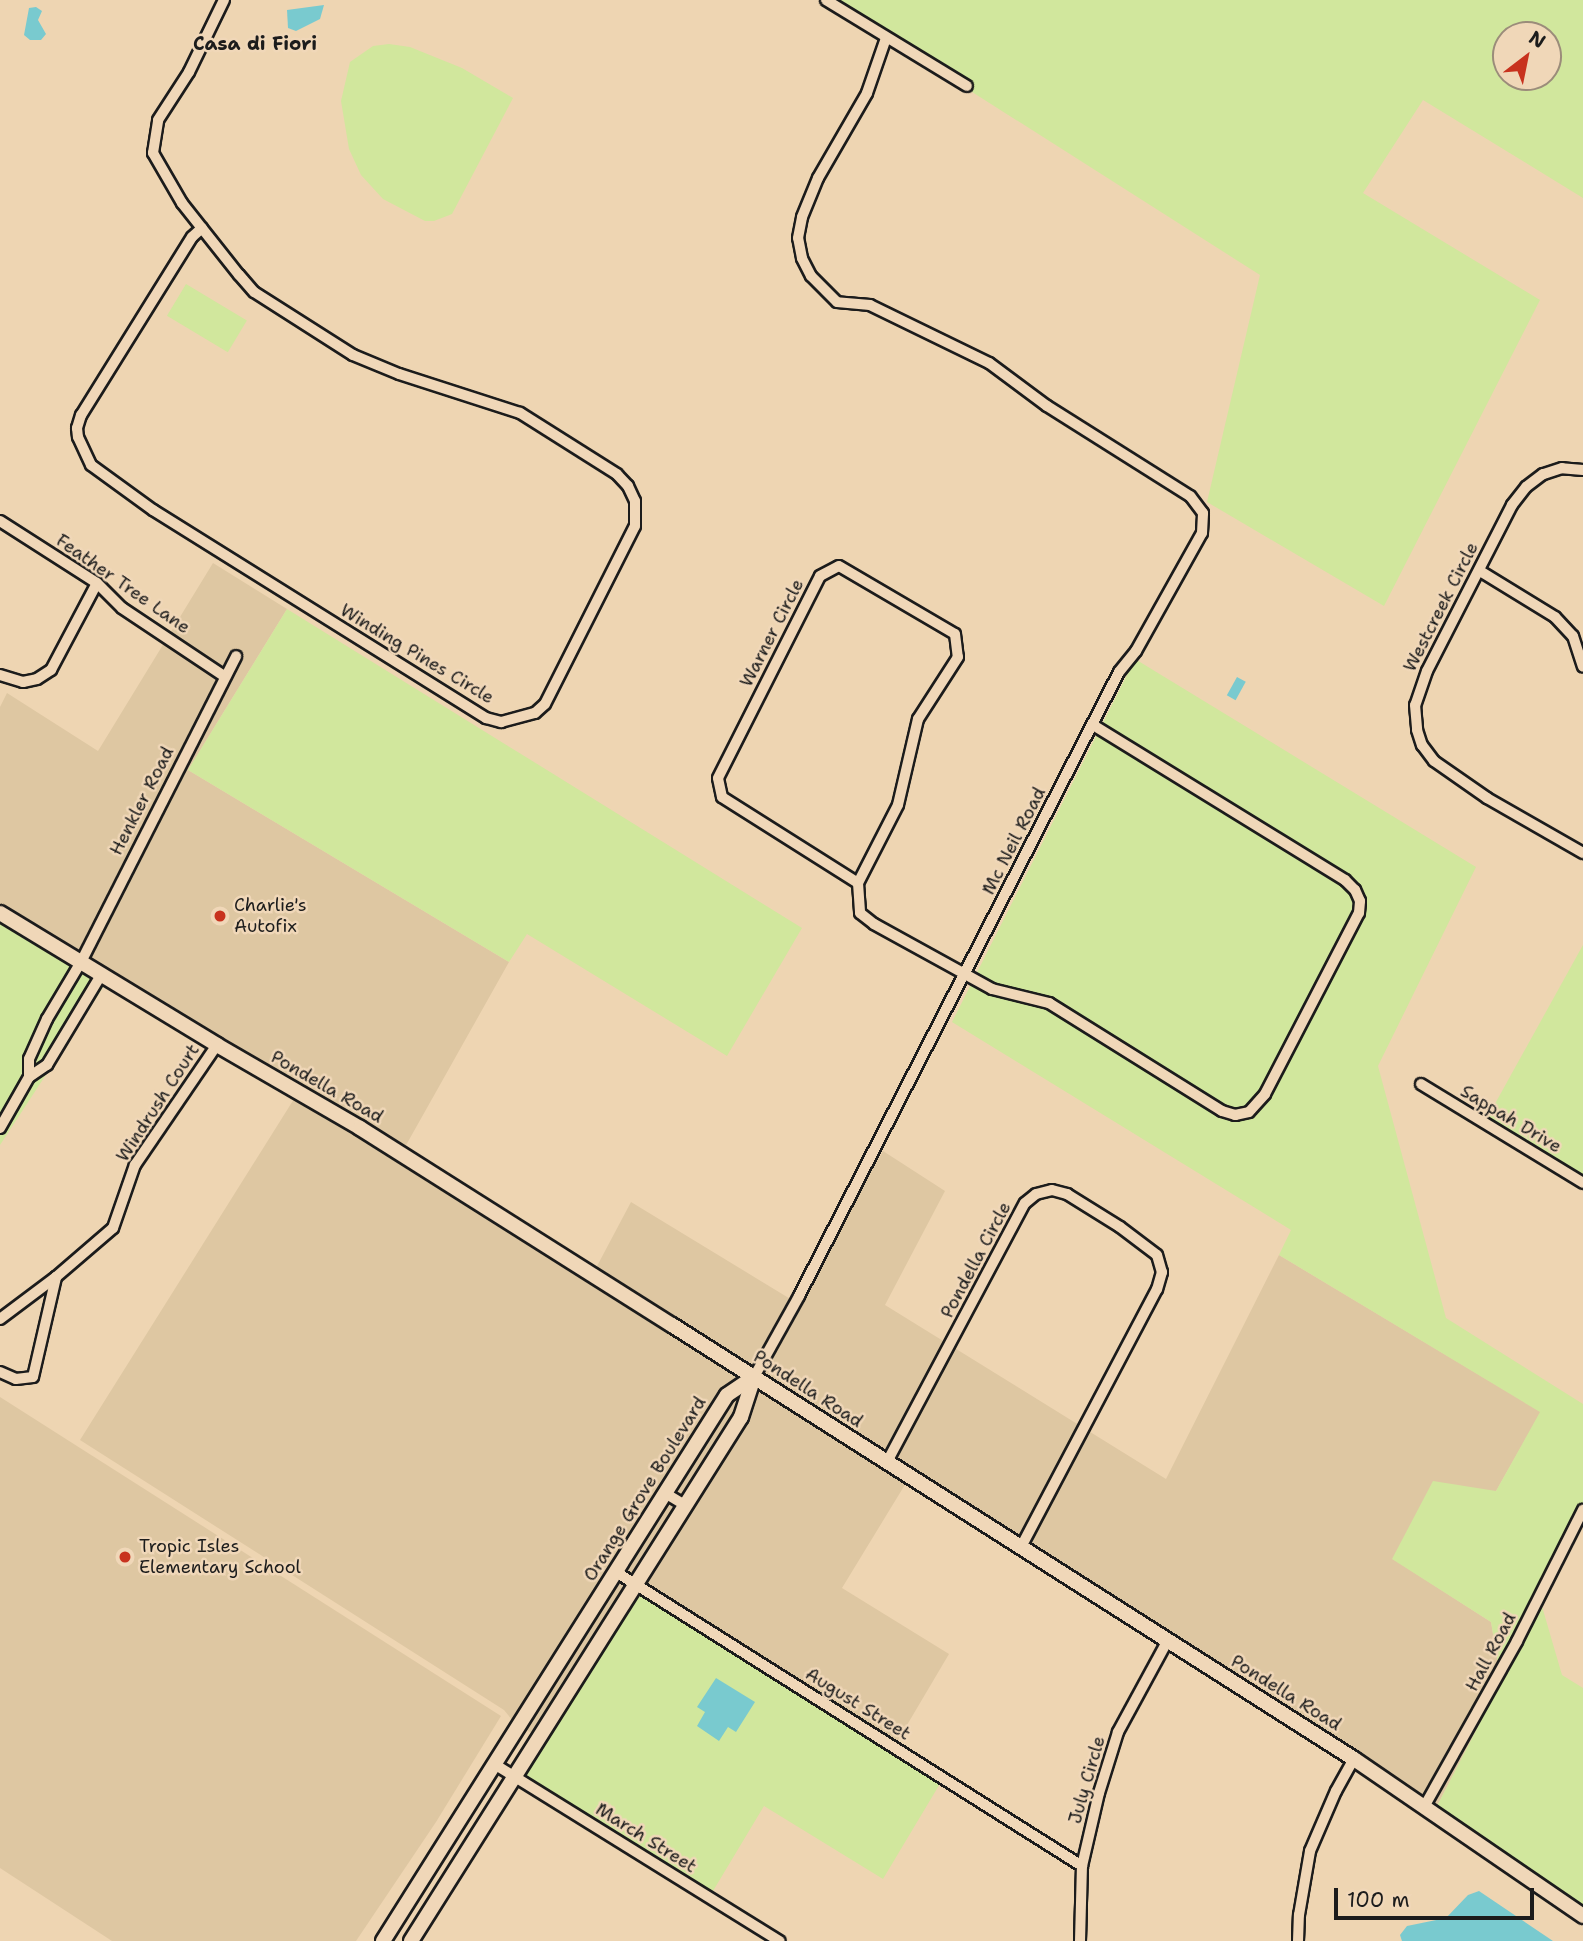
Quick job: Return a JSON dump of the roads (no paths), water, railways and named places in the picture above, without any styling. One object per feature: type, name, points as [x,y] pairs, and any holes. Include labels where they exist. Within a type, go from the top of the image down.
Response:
[{"type":"main road","name":"Pondella Road","points":[[0,913],[360,1128],[754,1377],[1354,1759],[1583,1916]]},
{"type":"main road","name":"Orange Grove Boulevard","points":[[385,1940],[727,1395],[754,1377]]},
{"type":"main road","points":[[411,1941],[741,1417],[754,1377]]},
{"type":"street","name":"Winding Pines Circle","points":[[202,228],[192,237],[81,415],[77,428],[78,438],[91,465],[153,510],[486,718],[500,722],[535,713],[545,704],[635,526],[635,501],[628,486],[617,474],[520,412],[400,374],[353,355],[254,292],[202,228],[158,165],[153,153],[158,120],[189,72],[224,0]]},
{"type":"street","points":[[826,0],[967,86]]},
{"type":"street","name":"Mc Neil Road","points":[[754,1377],[788,1319],[1119,672],[1136,651],[1202,533],[1203,513],[1190,496],[1026,391],[982,358],[909,321],[870,305],[837,302],[823,291],[802,258],[798,238],[802,217],[818,178],[867,93],[886,38]]},
{"type":"street","name":"Westcreek Circle","points":[[1583,470],[1562,468],[1543,474],[1525,487],[1512,505],[1418,691],[1415,705],[1422,745],[1434,761],[1557,840],[1583,853]]},
{"type":"street","name":"Feather Tree Lane","points":[[0,521],[97,583],[122,608],[224,676]]},
{"type":"street","name":"Warner Circle","points":[[839,566],[955,635],[958,657],[918,719],[898,805],[858,883],[722,797],[718,778],[820,576],[839,566]]},
{"type":"street","points":[[1480,571],[1555,617],[1573,636],[1583,666]]},
{"type":"street","points":[[0,675],[23,682],[51,670],[97,583]]},
{"type":"street","name":"Henkler Road","points":[[29,1077],[29,1059],[47,1018],[81,962],[236,656]]},
{"type":"street","points":[[858,883],[860,913],[874,924],[1004,994],[1032,997],[1049,1003],[1222,1111],[1235,1115],[1249,1112],[1265,1094],[1353,925],[1360,901],[1355,890],[1345,880],[1093,725]]},
{"type":"street","points":[[0,1128],[29,1077],[47,1065],[101,975]]},
{"type":"street","name":"Windrush Court","points":[[0,1320],[113,1228],[135,1165],[217,1045]]},
{"type":"street","name":"Sappah Drive","points":[[1420,1084],[1583,1183]]},
{"type":"street","name":"Pondella Circle","points":[[887,1462],[1025,1203],[1036,1194],[1052,1190],[1067,1194],[1120,1227],[1157,1255],[1162,1272],[1157,1289],[1021,1547]]},
{"type":"street","points":[[0,1372],[16,1379],[33,1377],[56,1277]]},
{"type":"street","points":[[666,1493],[685,1506]]},
{"type":"street","name":"Hall Road","points":[[1424,1807],[1517,1642],[1583,1510]]},
{"type":"street","name":"August Street","points":[[616,1572],[1082,1866]]},
{"type":"street","name":"July Circle","points":[[1080,1941],[1082,1866],[1099,1793],[1118,1732],[1168,1640]]},
{"type":"street","points":[[1298,1941],[1304,1880],[1313,1841],[1354,1759]]},
{"type":"street","name":"March Street","points":[[494,1764],[780,1941]]},
{"type":"water","points":[[324,5],[320,19],[296,31],[288,28],[287,10]]},
{"type":"water","points":[[36,7],[42,11],[38,20],[46,34],[41,40],[30,40],[24,35],[29,8]]},
{"type":"water","points":[[1237,677],[1246,682],[1236,700],[1227,695]]},
{"type":"water","points":[[716,1678],[755,1702],[736,1732],[728,1727],[719,1741],[697,1726],[705,1712],[697,1707]]},
{"type":"water","points":[[1479,1891],[1553,1941],[1402,1941],[1400,1935],[1407,1926],[1446,1918],[1468,1895]]},
{"type":"place","name":"Charlie's Autofix","points":[[220,916]]},
{"type":"place","name":"Tropic Isles Elementary School","points":[[125,1557]]},
{"type":"district","name":"Casa di Fiori","points":[[255,44]]}]
